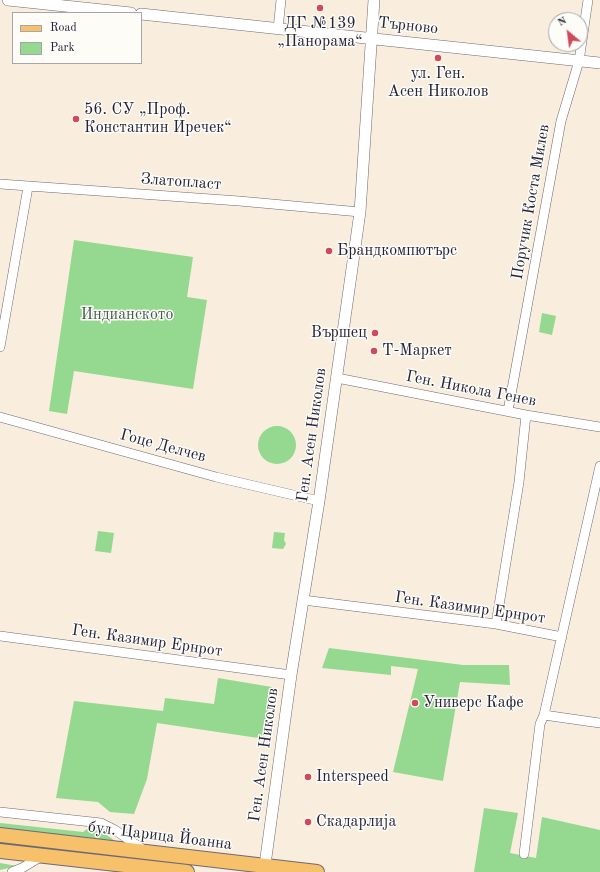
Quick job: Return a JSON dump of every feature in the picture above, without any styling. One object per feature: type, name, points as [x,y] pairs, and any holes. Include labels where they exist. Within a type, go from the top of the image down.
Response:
[{"type":"main road","name":"бул. Царица Йоанна","points":[[0,835],[146,851],[264,868],[317,872]]},
{"type":"main road","name":"бул. Царица Йоанна","points":[[0,851],[122,868],[187,872]]},
{"type":"street","points":[[8,0],[75,3],[126,12]]},
{"type":"street","points":[[278,29],[281,0]]},
{"type":"street","name":"Ген. Асен Николов","points":[[264,868],[302,600],[319,501],[337,378],[360,212],[374,0]]},
{"type":"street","name":"Поручик Коста Милев","points":[[508,411],[561,121],[579,61],[588,0]]},
{"type":"street","name":"Търново","points":[[142,14],[600,63]]},
{"type":"street","name":"Златопласт","points":[[0,184],[239,201],[360,212]]},
{"type":"street","points":[[0,347],[28,186]]},
{"type":"street","name":"Ген. Никола Генев","points":[[337,378],[526,415],[600,427]]},
{"type":"street","points":[[496,624],[519,482],[526,415]]},
{"type":"street","name":"Гоце Делчев","points":[[0,417],[216,477],[319,501]]},
{"type":"street","points":[[524,854],[539,732],[600,466]]},
{"type":"street","name":"Ген. Казимир Ернрот","points":[[302,600],[496,624],[562,637]]},
{"type":"street","name":"Ген. Казимир Ернрот","points":[[0,636],[291,675]]},
{"type":"street","points":[[544,715],[600,723]]},
{"type":"street","points":[[0,812],[101,823],[115,830],[146,851]]},
{"type":"street","points":[[12,872],[42,856]]},
{"type":"green space","name":"Индианското","points":[[74,240],[193,257],[187,297],[207,300],[193,389],[74,371],[67,414],[49,411]]},
{"type":"green space","points":[[542,313],[556,316],[552,335],[539,332]]},
{"type":"green space","points":[[273,426],[281,426],[288,429],[293,434],[296,445],[293,456],[288,461],[281,464],[273,464],[266,461],[261,456],[258,449],[258,441],[261,434],[266,429]]},
{"type":"green space","points":[[98,531],[114,533],[111,553],[95,551]]},
{"type":"green space","points":[[274,532],[285,533],[284,540],[286,544],[283,549],[272,548]]},
{"type":"green space","points":[[329,648],[463,665],[509,665],[510,685],[460,682],[443,781],[393,772],[418,669],[391,666],[391,675],[322,668]]},
{"type":"green space","points":[[218,678],[272,687],[265,739],[157,723],[147,779],[134,814],[110,812],[98,802],[56,798],[74,701],[163,711],[165,698],[214,704]]},
{"type":"green space","points":[[484,808],[518,813],[510,853],[536,858],[542,817],[600,830],[600,872],[474,872]]},
{"type":"green space","points":[[0,823],[83,832],[87,829],[91,829],[102,832],[115,841],[0,829]]},
{"type":"green space","points":[[0,863],[17,866],[0,870]]},
{"type":"place","name":"ДГ №139 „Панорама“","points":[[320,8]]},
{"type":"place","name":"ул. Ген. Асен Николов","points":[[438,58]]},
{"type":"place","name":"56. СУ „Проф. Константин Иречек“","points":[[76,119]]},
{"type":"place","name":"Брандкомпютърс","points":[[329,251]]},
{"type":"place","name":"Вършец","points":[[375,333]]},
{"type":"place","name":"Т-Маркет","points":[[374,351]]},
{"type":"place","name":"Универс Кафе","points":[[415,703]]},
{"type":"place","name":"Interspeed","points":[[308,777]]},
{"type":"place","name":"Скадарлиjа","points":[[308,822]]}]
